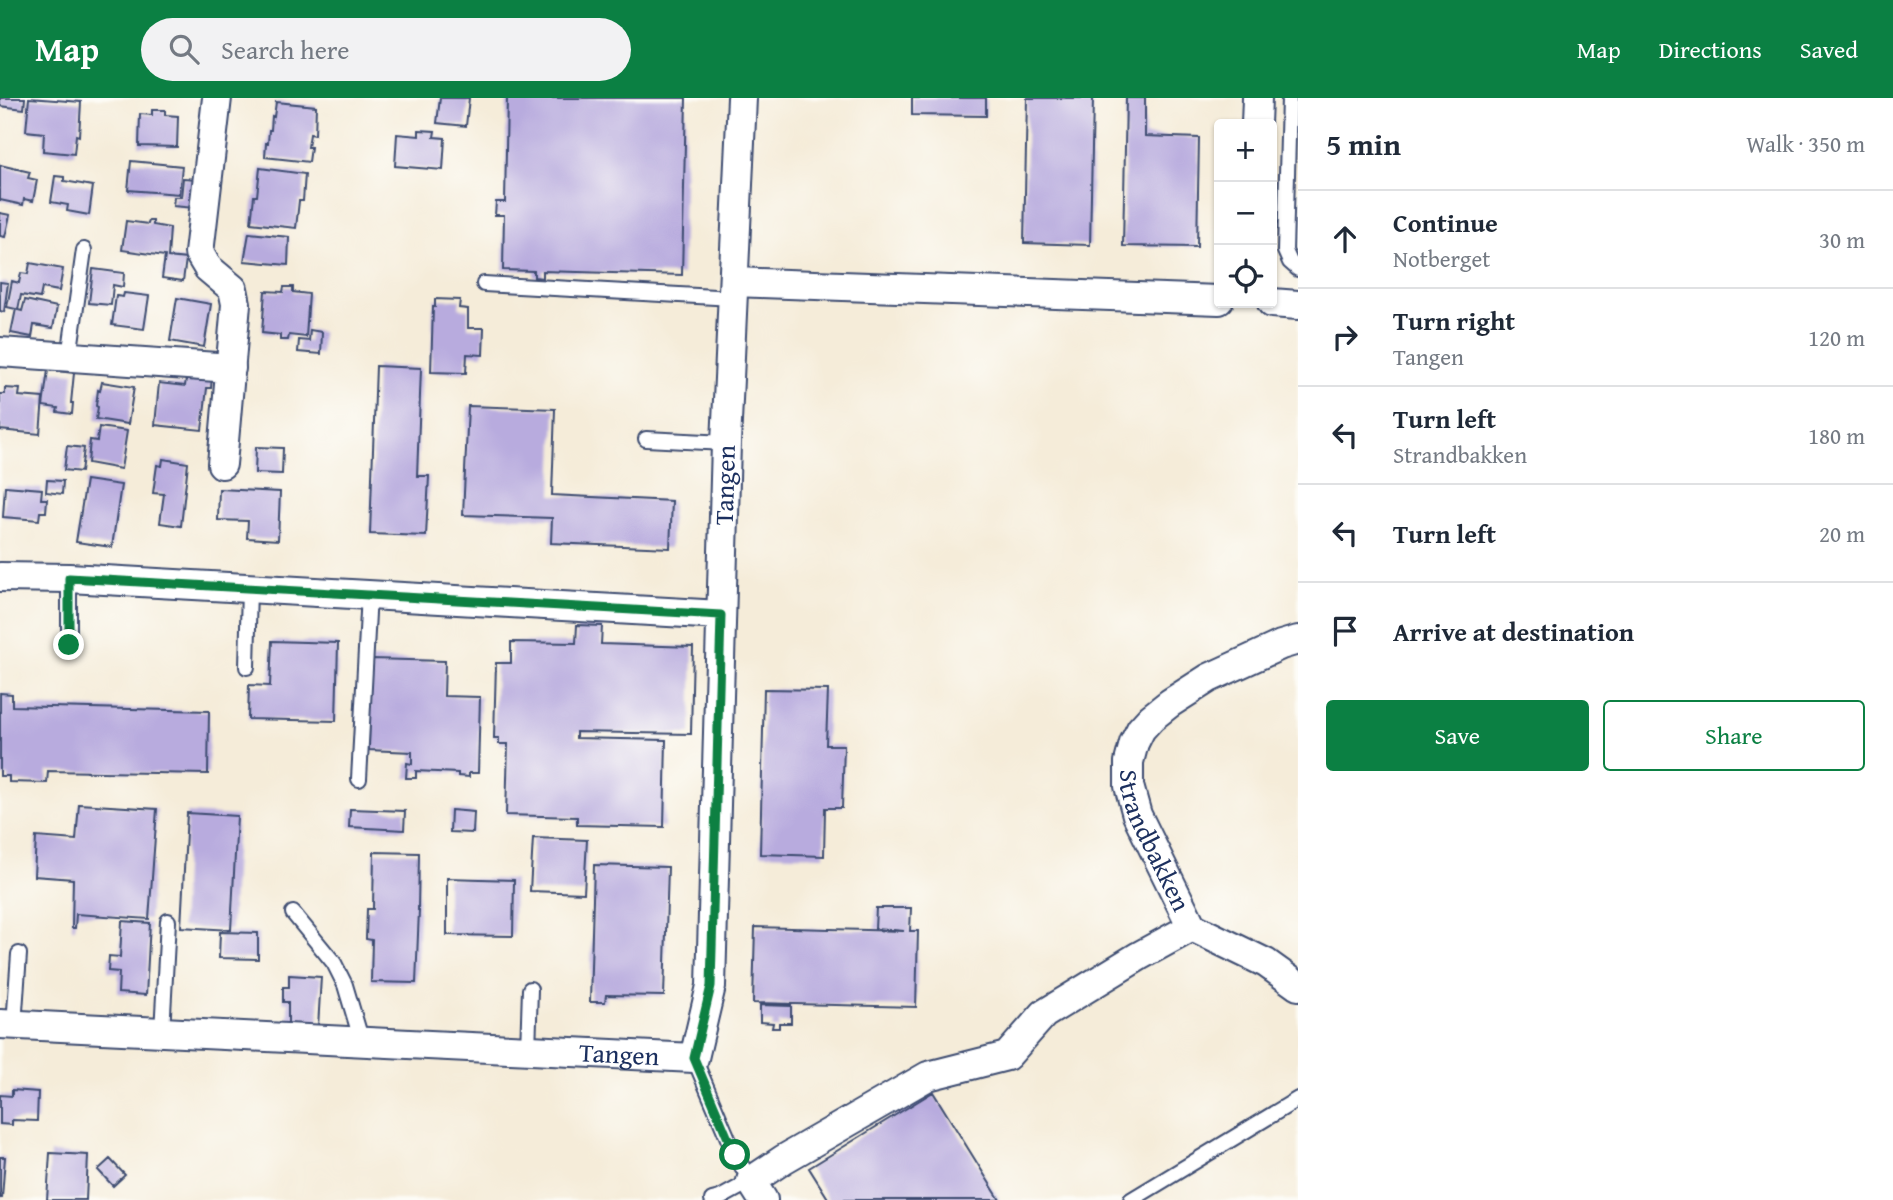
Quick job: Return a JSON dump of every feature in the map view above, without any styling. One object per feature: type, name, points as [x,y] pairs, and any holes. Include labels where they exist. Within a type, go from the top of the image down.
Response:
[{"type":"street","points":[[217,98],[199,253],[208,268],[233,289],[236,304],[222,464]]},
{"type":"street","name":"Tangen","points":[[7,1025],[694,1058],[711,986],[726,443],[742,98]]},
{"type":"street","points":[[1256,98],[1256,119]]},
{"type":"street","points":[[734,290],[1214,300]]},
{"type":"street","points":[[1277,303],[1298,305]]},
{"type":"street","points":[[0,352],[230,368]]},
{"type":"street","points":[[0,577],[69,578],[721,615]]},
{"type":"street","name":"Strandbakken","points":[[1298,640],[1209,678],[1170,703],[1141,729],[1129,762],[1129,786],[1137,815],[1192,927],[1266,962],[1298,986]]},
{"type":"street","points":[[757,1190],[784,1159],[928,1076],[1007,1056],[1044,1014],[1192,927]]},
{"type":"lane","points":[[1289,98],[1285,251],[1290,262],[1298,269]]},
{"type":"lane","points":[[69,358],[84,250]]},
{"type":"lane","points":[[484,284],[734,290]]},
{"type":"lane","points":[[646,439],[726,443]]},
{"type":"lane","points":[[69,578],[69,645]]},
{"type":"lane","points":[[247,667],[249,588]]},
{"type":"lane","points":[[359,779],[369,594]]},
{"type":"lane","points":[[293,913],[334,963],[345,985],[362,1042]]},
{"type":"lane","points":[[162,1032],[168,921]]},
{"type":"lane","points":[[7,1025],[19,954]]},
{"type":"lane","points":[[528,1050],[530,989]]},
{"type":"lane","points":[[694,1058],[735,1155],[757,1190],[712,1200]]},
{"type":"lane","points":[[1131,1200],[1298,1099]]},
{"type":"building","points":[[0,98],[25,98],[24,109],[0,106]]},
{"type":"building","points":[[29,98],[81,102],[79,136],[76,135],[74,154],[43,151],[44,133],[26,131]]},
{"type":"building","points":[[440,98],[469,98],[466,126],[437,123]]},
{"type":"building","points":[[507,98],[686,98],[682,275],[543,271],[543,278],[534,277],[534,271],[503,270],[504,215],[495,215],[496,202],[505,202]]},
{"type":"building","points":[[912,98],[986,98],[986,116],[912,115]]},
{"type":"building","points":[[1027,98],[1093,98],[1090,245],[1024,243]]},
{"type":"building","points":[[1126,98],[1145,98],[1145,136],[1199,138],[1197,247],[1123,246]]},
{"type":"building","points":[[276,102],[316,106],[315,135],[310,134],[308,147],[311,147],[309,162],[265,157]]},
{"type":"building","points":[[152,110],[165,110],[165,115],[178,116],[177,147],[139,146],[140,114],[152,115]]},
{"type":"building","points":[[419,130],[435,131],[434,137],[445,138],[443,170],[395,166],[397,134],[419,136]]},
{"type":"building","points":[[131,161],[182,166],[179,194],[128,190]]},
{"type":"building","points":[[0,165],[30,172],[28,178],[37,180],[33,201],[24,199],[23,205],[0,200]]},
{"type":"building","points":[[260,168],[305,174],[303,201],[299,201],[296,228],[251,223]]},
{"type":"building","points":[[55,176],[64,177],[64,181],[93,186],[89,215],[67,211],[68,205],[51,202]]},
{"type":"building","points":[[183,178],[197,179],[195,208],[173,206],[174,197],[181,197]]},
{"type":"building","points":[[0,213],[10,215],[5,237],[0,236]]},
{"type":"building","points":[[126,221],[148,224],[153,221],[153,225],[170,228],[168,257],[186,259],[183,281],[162,278],[165,256],[122,250]]},
{"type":"building","points":[[249,233],[289,237],[288,265],[244,261]]},
{"type":"building","points":[[30,263],[63,269],[59,291],[42,288],[40,298],[21,295],[18,310],[22,311],[25,300],[57,307],[53,328],[34,325],[32,337],[11,333],[16,309],[7,307],[12,281],[19,283],[21,273],[28,274]]},
{"type":"building","points":[[93,269],[124,273],[123,287],[113,285],[111,305],[89,303]]},
{"type":"building","points":[[0,282],[8,283],[4,312],[0,311]]},
{"type":"building","points":[[284,287],[293,287],[293,292],[309,294],[306,337],[289,335],[288,340],[280,340],[280,335],[262,333],[265,291],[283,292]]},
{"type":"building","points":[[124,293],[149,296],[144,329],[112,325],[116,296],[123,297]]},
{"type":"building","points":[[177,298],[211,304],[204,347],[170,341]]},
{"type":"building","points":[[435,299],[460,300],[459,308],[468,309],[468,328],[484,328],[483,355],[467,354],[466,373],[431,372]]},
{"type":"building","points":[[310,330],[322,332],[321,354],[298,352],[299,340],[309,341]]},
{"type":"building","points":[[376,366],[421,368],[417,476],[429,476],[426,536],[370,534]]},
{"type":"building","points":[[48,370],[74,373],[72,414],[43,406]]},
{"type":"building","points":[[187,372],[212,375],[211,388],[207,388],[202,430],[155,425],[159,383],[185,386]]},
{"type":"building","points":[[102,382],[134,387],[128,424],[96,419],[98,390],[100,391]]},
{"type":"building","points":[[5,388],[20,389],[19,396],[43,398],[40,434],[0,430],[0,394],[5,394]]},
{"type":"building","points":[[468,406],[555,409],[552,495],[672,501],[670,548],[551,543],[552,518],[463,515]]},
{"type":"building","points":[[99,427],[127,431],[121,469],[88,463],[90,440],[97,441]]},
{"type":"building","points":[[67,446],[84,448],[81,472],[64,470]]},
{"type":"building","points":[[256,447],[283,448],[282,474],[255,473]]},
{"type":"building","points":[[163,459],[188,463],[181,526],[160,523],[164,494],[153,493],[157,465],[162,466]]},
{"type":"building","points":[[47,480],[63,481],[62,494],[46,492]]},
{"type":"building","points":[[86,480],[121,485],[112,547],[76,542]]},
{"type":"building","points":[[5,486],[42,489],[41,499],[47,499],[46,512],[40,512],[39,520],[3,517]]},
{"type":"building","points":[[219,489],[280,492],[278,540],[247,538],[248,521],[218,520]]},
{"type":"building","points":[[577,625],[602,626],[601,644],[693,647],[691,734],[576,732],[576,738],[666,740],[664,827],[577,825],[577,817],[506,815],[508,744],[499,744],[499,738],[494,738],[496,663],[511,663],[511,642],[576,643]]},
{"type":"building","points":[[272,641],[338,643],[336,721],[248,719],[249,685],[270,686]]},
{"type":"building","points":[[371,659],[445,661],[444,696],[480,697],[478,773],[469,773],[469,777],[458,776],[458,773],[416,771],[416,778],[406,778],[407,763],[412,764],[412,752],[369,750]]},
{"type":"building","points":[[764,689],[828,690],[826,745],[844,745],[842,808],[825,808],[824,856],[760,854]]},
{"type":"building","points":[[0,693],[12,694],[12,706],[209,711],[208,774],[48,771],[47,783],[9,782],[9,776],[0,776]]},
{"type":"building","points":[[79,804],[157,809],[149,919],[76,914],[75,928],[72,928],[73,879],[34,876],[36,837],[76,840]]},
{"type":"building","points":[[350,809],[405,811],[404,830],[349,827]]},
{"type":"building","points":[[451,810],[474,812],[473,833],[450,832]]},
{"type":"building","points":[[187,813],[237,816],[231,930],[181,927]]},
{"type":"building","points":[[533,838],[587,840],[584,893],[530,891]]},
{"type":"building","points":[[374,852],[419,853],[416,983],[371,982],[372,940],[366,939],[367,909],[373,909]]},
{"type":"building","points":[[594,865],[668,867],[664,996],[606,995],[605,1002],[590,1002]]},
{"type":"building","points":[[447,878],[514,880],[513,936],[447,935]]},
{"type":"building","points":[[876,908],[911,908],[910,931],[918,931],[916,1007],[753,1003],[755,927],[904,931],[875,929]]},
{"type":"building","points":[[122,921],[150,923],[146,995],[118,993],[119,972],[108,971],[109,956],[120,957]]},
{"type":"building","points":[[220,932],[258,933],[258,959],[219,958]]},
{"type":"building","points":[[289,975],[321,977],[318,1027],[288,1027],[288,1002],[283,1002],[283,987],[289,987]]},
{"type":"building","points":[[760,1005],[791,1006],[791,1023],[779,1023],[779,1028],[772,1028],[773,1023],[760,1022]]},
{"type":"building","points":[[12,1090],[38,1092],[37,1121],[12,1120],[12,1125],[0,1124],[0,1095],[12,1096]]},
{"type":"building","points":[[933,1092],[1000,1200],[829,1200],[809,1168]]},
{"type":"building","points":[[50,1153],[88,1155],[86,1200],[47,1200]]},
{"type":"building","points":[[0,1157],[5,1157],[2,1198],[0,1198]]},
{"type":"building","points":[[110,1159],[125,1175],[113,1186],[98,1170]]},
{"type":"route","points":[[69,645],[69,578],[721,615],[711,986],[694,1058],[735,1155]]}]
